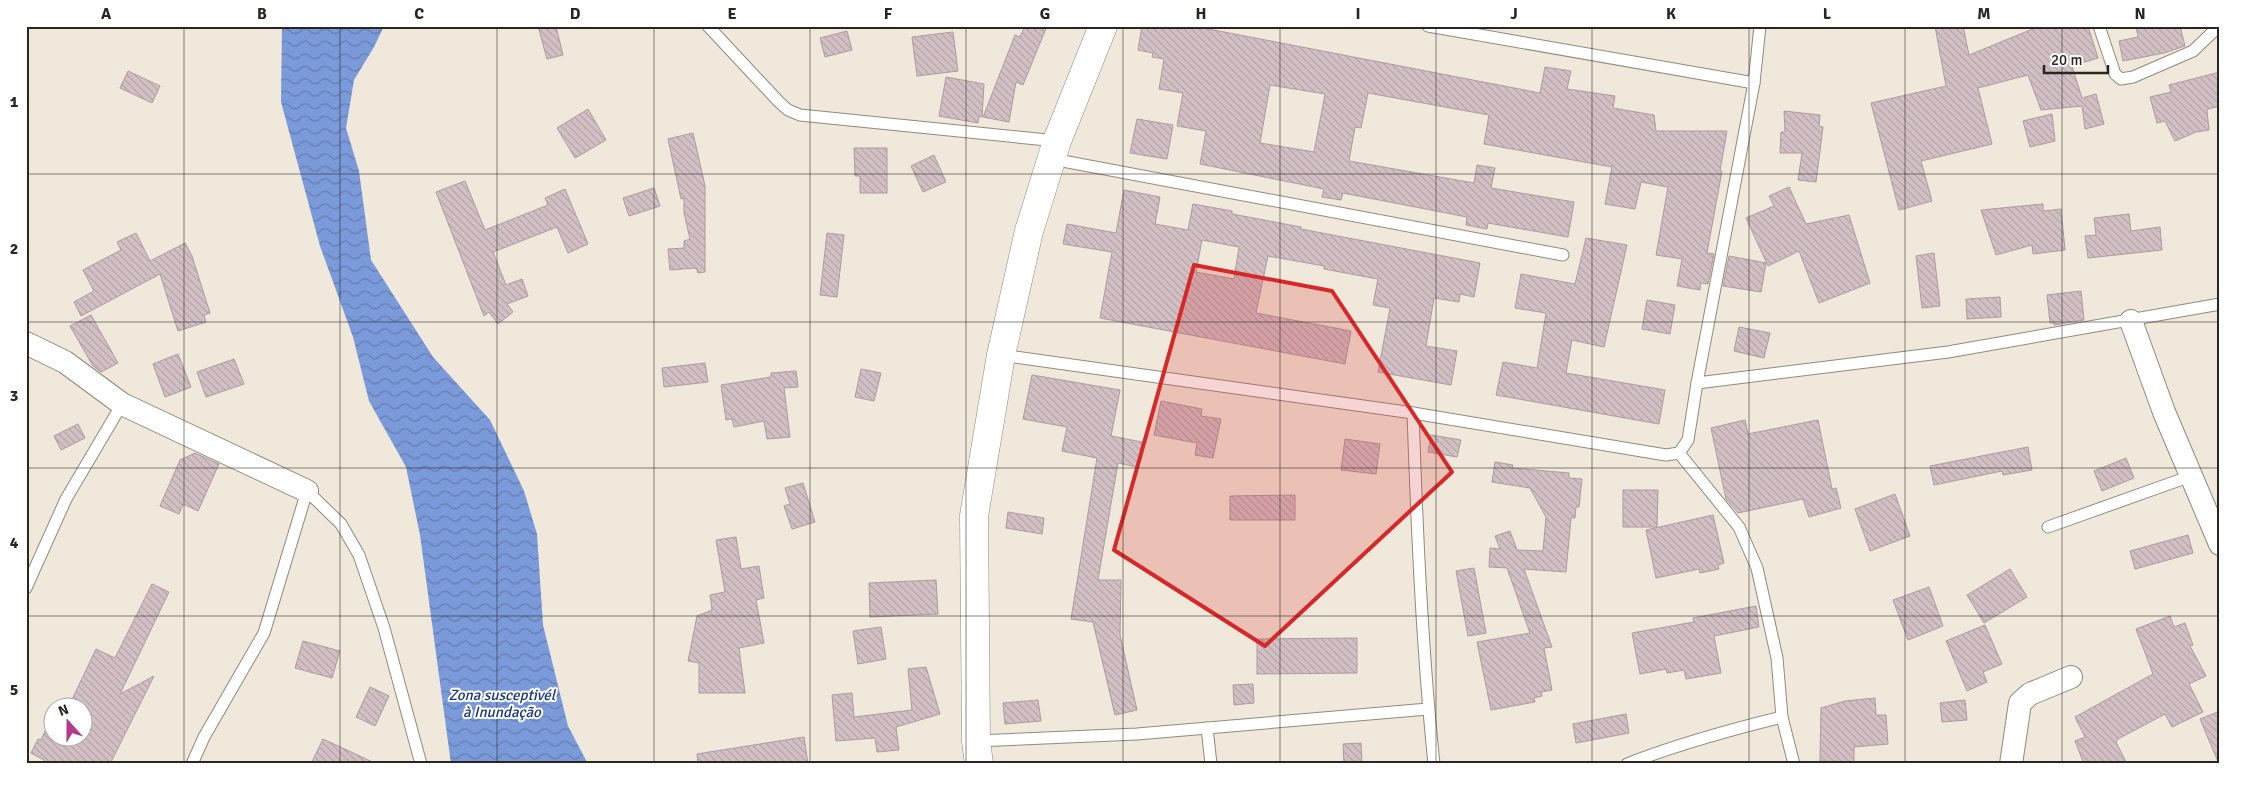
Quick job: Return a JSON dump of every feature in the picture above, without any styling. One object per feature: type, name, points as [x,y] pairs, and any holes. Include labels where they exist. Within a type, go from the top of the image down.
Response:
[{"type":"main road","points":[[977,752],[974,516],[1001,355],[1029,231],[1054,150],[1103,26]]},
{"type":"street","points":[[2131,321],[2164,412],[2220,544]]},
{"type":"street","points":[[26,343],[65,362],[122,404],[307,491]]},
{"type":"street","points":[[2011,764],[2020,703],[2030,694],[2071,676]]},
{"type":"lane","points":[[708,26],[779,102],[788,110],[800,115],[1054,150],[1563,255]]},
{"type":"lane","points":[[1428,26],[1754,83]]},
{"type":"lane","points":[[1001,355],[1412,413],[1666,455],[1679,453],[1688,440],[1697,383],[1754,83],[1760,26]]},
{"type":"lane","points":[[2099,26],[2115,74],[2122,79],[2133,77],[2193,51],[2219,26]]},
{"type":"lane","points":[[1697,383],[1948,352],[2220,304]]},
{"type":"lane","points":[[26,588],[66,499],[122,404]]},
{"type":"lane","points":[[1412,413],[1428,709],[1434,764]]},
{"type":"lane","points":[[1679,453],[1739,527],[1757,568],[1777,658],[1782,717],[1794,764]]},
{"type":"lane","points":[[2048,528],[2191,476]]},
{"type":"lane","points":[[192,764],[204,737],[264,633],[307,491],[341,524],[360,555],[384,628],[421,764]]},
{"type":"lane","points":[[977,752],[1137,734],[1428,709]]},
{"type":"lane","points":[[1627,764],[1664,749],[1782,717]]},
{"type":"lane","points":[[1207,728],[1211,764]]},
{"type":"highlighted area","points":[[1194,265],[1332,291],[1452,472],[1265,646],[1114,550]]},
{"type":"water","name":"Zona susceptivél à Inundação","points":[[282,26],[384,26],[354,80],[346,128],[359,171],[371,260],[433,357],[490,420],[524,491],[537,534],[543,625],[568,726],[588,764],[451,764],[420,535],[406,467],[369,401],[353,337],[320,246],[281,102]]},
{"type":"building","points":[[538,26],[556,26],[563,55],[547,59]]},
{"type":"building","points":[[1025,26],[1047,26],[1023,85],[1016,82],[1009,122],[983,117],[1015,35],[1020,37]]},
{"type":"building","points":[[1142,26],[1193,26],[1540,93],[1545,67],[1571,71],[1567,89],[1615,96],[1613,108],[1654,115],[1656,131],[1727,131],[1720,171],[1722,171],[1707,253],[1714,254],[1708,284],[1701,283],[1700,290],[1677,286],[1682,259],[1656,255],[1668,187],[1641,182],[1635,209],[1605,204],[1612,167],[1484,144],[1489,115],[1368,93],[1361,128],[1355,127],[1349,161],[1474,183],[1477,165],[1495,168],[1491,188],[1574,202],[1568,237],[1488,223],[1487,229],[1466,225],[1467,217],[1343,193],[1341,200],[1322,197],[1324,189],[1200,164],[1206,131],[1177,126],[1183,93],[1159,89],[1164,59],[1152,57],[1153,53],[1138,50]],"holes":[[[1270,85],[1325,94],[1314,152],[1260,143]]]},
{"type":"building","points":[[1935,26],[1963,26],[1969,55],[2040,26],[2088,26],[2098,58],[2072,66],[2082,98],[2096,94],[2104,124],[2085,129],[2082,106],[2041,110],[2028,75],[1978,88],[1992,144],[1921,161],[1932,201],[1899,210],[1871,103],[1946,86]]},
{"type":"building","points":[[2136,26],[2180,26],[2185,46],[2164,53],[2123,61],[2119,41],[2138,37]]},
{"type":"building","points":[[847,31],[852,50],[825,57],[820,38]]},
{"type":"building","points":[[953,32],[958,71],[917,76],[912,37]]},
{"type":"building","points":[[128,71],[160,86],[152,103],[120,88]]},
{"type":"building","points":[[2220,72],[2220,106],[2208,109],[2207,111],[2209,130],[2196,132],[2175,141],[2165,121],[2157,123],[2150,97],[2171,92],[2169,85]]},
{"type":"building","points":[[946,77],[984,84],[982,117],[979,116],[978,123],[939,116]]},
{"type":"building","points":[[588,109],[606,140],[575,158],[557,128]]},
{"type":"building","points":[[1784,111],[1820,115],[1819,126],[1823,127],[1816,182],[1798,180],[1802,153],[1780,153],[1781,132],[1785,132]]},
{"type":"building","points":[[2052,114],[2055,141],[2030,147],[2023,121]]},
{"type":"building","points":[[1137,119],[1173,125],[1167,159],[1130,153]]},
{"type":"building","points":[[693,133],[705,186],[705,272],[698,273],[696,268],[670,270],[668,249],[684,248],[684,241],[690,239],[684,213],[684,198],[681,199],[668,139]]},
{"type":"building","points":[[854,148],[887,148],[887,193],[860,193],[860,176],[855,176]]},
{"type":"building","points":[[934,155],[946,182],[923,192],[911,166]]},
{"type":"building","points":[[465,181],[485,230],[548,205],[545,198],[565,189],[588,244],[568,253],[557,227],[493,252],[506,285],[522,279],[528,296],[507,304],[513,312],[498,324],[489,312],[484,316],[436,192]]},
{"type":"building","points":[[1789,187],[1806,224],[1849,215],[1870,283],[1819,303],[1799,251],[1768,266],[1746,218],[1774,206],[1769,196]]},
{"type":"building","points":[[654,188],[660,206],[629,216],[623,198]]},
{"type":"building","points":[[1124,190],[1160,197],[1155,224],[1188,230],[1193,204],[1232,211],[1232,214],[1301,227],[1301,229],[1480,263],[1474,297],[1460,294],[1459,302],[1434,298],[1426,346],[1457,351],[1451,385],[1378,372],[1390,308],[1373,305],[1378,279],[1324,269],[1324,266],[1268,256],[1256,313],[1351,331],[1345,364],[1100,318],[1112,252],[1063,244],[1067,224],[1116,233]],"holes":[[[1202,240],[1239,247],[1234,279],[1196,272]]]},
{"type":"building","points":[[2043,204],[2043,211],[2061,209],[2065,250],[2033,254],[2032,245],[1996,255],[1981,210]]},
{"type":"building","points":[[2129,214],[2131,231],[2160,227],[2162,250],[2088,258],[2085,236],[2096,235],[2094,218]]},
{"type":"building","points":[[136,233],[150,261],[185,243],[192,256],[210,313],[204,315],[206,322],[178,331],[160,274],[81,316],[74,302],[94,291],[83,270],[121,250],[117,242]]},
{"type":"building","points":[[827,233],[844,235],[837,297],[820,295]]},
{"type":"building","points":[[1586,238],[1627,245],[1604,347],[1572,340],[1566,373],[1665,390],[1659,424],[1496,395],[1503,362],[1537,368],[1546,313],[1515,308],[1521,274],[1575,284]]},
{"type":"building","points":[[1934,253],[1940,306],[1922,308],[1916,256]]},
{"type":"building","points":[[1729,256],[1766,263],[1761,292],[1723,286]]},
{"type":"building","points":[[2081,291],[2084,320],[2054,325],[2054,323],[2050,323],[2047,295]]},
{"type":"building","points":[[2000,297],[2001,317],[1967,319],[1966,299]]},
{"type":"building","points":[[1647,300],[1675,305],[1670,334],[1642,329]]},
{"type":"building","points":[[91,315],[118,363],[101,372],[93,366],[70,326]]},
{"type":"building","points":[[1739,327],[1770,333],[1764,358],[1734,351]]},
{"type":"building","points":[[178,354],[191,387],[165,397],[153,364]]},
{"type":"building","points":[[234,359],[244,384],[206,397],[197,372]]},
{"type":"building","points":[[705,363],[708,382],[664,387],[662,368]]},
{"type":"building","points":[[861,369],[881,373],[874,401],[855,397]]},
{"type":"building","points":[[796,371],[798,387],[784,388],[790,437],[767,439],[764,421],[734,427],[732,419],[726,420],[721,385],[771,377],[771,373]]},
{"type":"building","points":[[1032,375],[1120,390],[1111,436],[1142,442],[1137,467],[1118,463],[1098,580],[1121,580],[1120,635],[1137,710],[1115,715],[1093,622],[1071,619],[1097,458],[1062,451],[1067,427],[1023,419]]},
{"type":"building","points":[[1161,401],[1202,409],[1201,416],[1221,419],[1213,458],[1195,455],[1197,443],[1154,435]]},
{"type":"building","points":[[1745,420],[1748,434],[1818,420],[1832,489],[1836,488],[1841,508],[1809,517],[1803,499],[1738,513],[1726,499],[1711,428]]},
{"type":"building","points":[[78,424],[85,438],[61,450],[54,436]]},
{"type":"building","points":[[1431,435],[1461,440],[1457,457],[1428,452]]},
{"type":"building","points":[[1345,439],[1380,444],[1376,474],[1341,470]]},
{"type":"building","points":[[2028,447],[2032,470],[2003,475],[2002,471],[1934,485],[1930,466]]},
{"type":"building","points":[[195,453],[219,464],[198,511],[183,504],[179,514],[160,506],[180,460]]},
{"type":"building","points":[[2126,458],[2134,478],[2102,491],[2094,471]]},
{"type":"building","points":[[1495,462],[1513,465],[1512,468],[1569,473],[1569,478],[1582,479],[1579,507],[1576,507],[1575,518],[1571,518],[1566,572],[1524,569],[1552,647],[1544,648],[1552,690],[1541,692],[1542,696],[1534,698],[1535,702],[1491,710],[1477,642],[1530,633],[1507,568],[1489,567],[1490,548],[1500,549],[1495,536],[1510,531],[1517,550],[1543,551],[1546,517],[1530,488],[1492,482]]},
{"type":"building","points":[[803,483],[815,522],[792,529],[784,506],[790,504],[785,488]]},
{"type":"building","points":[[1623,490],[1658,490],[1657,527],[1623,527]]},
{"type":"building","points":[[1895,494],[1910,536],[1870,551],[1855,509]]},
{"type":"building","points":[[1295,495],[1295,520],[1230,520],[1230,496]]},
{"type":"building","points":[[1008,512],[1044,518],[1042,534],[1006,528]]},
{"type":"building","points":[[1713,515],[1724,563],[1718,565],[1719,569],[1700,573],[1699,569],[1656,578],[1646,530]]},
{"type":"building","points":[[2188,535],[2193,553],[2135,569],[2130,551]]},
{"type":"building","points":[[736,537],[741,569],[759,566],[764,598],[756,600],[764,643],[739,648],[745,693],[699,693],[699,663],[688,661],[697,616],[712,610],[710,595],[725,592],[716,540]]},
{"type":"building","points":[[1474,568],[1486,633],[1468,636],[1456,571]]},
{"type":"building","points":[[2010,569],[2027,597],[1984,623],[1967,595]]},
{"type":"building","points":[[936,580],[938,614],[870,617],[869,583]]},
{"type":"building","points":[[152,584],[169,592],[120,694],[154,676],[110,764],[42,764],[44,760],[31,753],[38,739],[41,740],[42,738],[42,748],[92,748],[92,698],[73,698],[96,649],[115,658]]},
{"type":"building","points":[[1929,587],[1943,626],[1908,640],[1893,600]]},
{"type":"building","points":[[1756,606],[1759,627],[1714,636],[1721,673],[1686,679],[1684,670],[1667,673],[1666,669],[1640,674],[1632,633],[1694,622],[1693,618]]},
{"type":"building","points":[[2170,616],[2174,627],[2185,623],[2193,645],[2190,646],[2206,676],[2189,684],[2203,712],[2172,727],[2165,714],[2118,739],[2116,742],[2127,764],[2084,764],[2075,741],[2085,737],[2075,717],[2153,674],[2136,629]]},
{"type":"building","points":[[1985,625],[2002,664],[1983,672],[1987,682],[1967,691],[1946,641]]},
{"type":"building","points":[[881,627],[886,659],[858,664],[853,631]]},
{"type":"building","points":[[1357,638],[1357,673],[1257,674],[1257,639]]},
{"type":"building","points":[[303,641],[340,651],[332,678],[295,668]]},
{"type":"building","points":[[926,667],[940,714],[896,727],[899,750],[877,752],[875,738],[836,741],[832,695],[852,693],[854,717],[912,710],[908,669]]},
{"type":"building","points":[[1253,684],[1254,703],[1234,705],[1233,685]]},
{"type":"building","points":[[370,687],[389,696],[375,726],[356,717]]},
{"type":"building","points":[[1875,698],[1876,715],[1886,715],[1888,744],[1854,747],[1854,763],[1820,761],[1821,708],[1845,701]]},
{"type":"building","points":[[1038,700],[1041,721],[1005,724],[1003,703]]},
{"type":"building","points":[[1965,700],[1967,720],[1942,722],[1940,703]]},
{"type":"building","points":[[2220,711],[2220,764],[2219,764],[2200,719]]},
{"type":"building","points":[[1626,714],[1629,733],[1576,743],[1573,724]]},
{"type":"building","points":[[804,737],[808,764],[698,764],[697,754]]},
{"type":"building","points":[[323,739],[377,764],[311,764]]},
{"type":"building","points":[[1361,743],[1362,764],[1344,764],[1343,744]]}]
